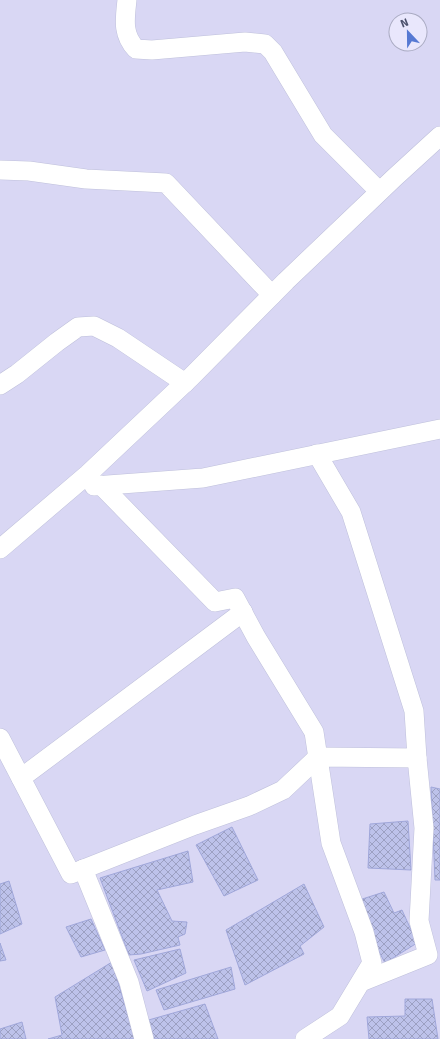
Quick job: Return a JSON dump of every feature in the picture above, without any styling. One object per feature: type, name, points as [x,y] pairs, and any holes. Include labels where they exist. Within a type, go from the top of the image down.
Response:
[{"type":"street","points":[[127,0],[125,27],[130,42],[136,49],[152,50],[245,42],[265,44],[273,52],[323,136],[379,192]]},
{"type":"street","points":[[0,549],[72,487],[185,383],[272,295],[379,192],[440,136]]},
{"type":"street","points":[[0,170],[28,171],[86,179],[166,183],[272,295]]},
{"type":"street","points":[[0,386],[78,327],[94,326],[118,338],[185,383]]},
{"type":"street","points":[[72,487],[203,478],[440,429]]},
{"type":"street","points":[[318,454],[352,512],[414,711],[424,828],[419,921],[434,952],[361,982]]},
{"type":"street","points":[[101,485],[215,602],[235,598],[256,637],[314,732],[331,843],[364,932],[372,963],[340,1016],[305,1039]]},
{"type":"street","points":[[21,778],[243,612]]},
{"type":"street","points":[[0,738],[71,874],[195,825],[249,806],[282,790],[318,757],[417,758]]},
{"type":"street","points":[[83,869],[129,982],[144,1039]]},
{"type":"shaded area","points":[[0,0],[440,0],[440,1039],[0,1039]]},
{"type":"building","points":[[431,787],[440,789],[440,880],[435,880]]},
{"type":"building","points":[[408,821],[411,870],[368,868],[370,824]]},
{"type":"building","points":[[232,827],[258,880],[224,896],[196,845]]},
{"type":"building","points":[[188,851],[193,882],[157,890],[172,921],[187,922],[185,934],[178,937],[180,945],[141,954],[129,955],[100,878]]},
{"type":"building","points":[[9,881],[22,924],[0,934],[0,884]]},
{"type":"building","points":[[304,884],[324,927],[300,946],[304,954],[245,985],[226,930]]},
{"type":"building","points":[[384,892],[394,913],[402,910],[417,943],[385,963],[353,902]]},
{"type":"building","points":[[91,919],[105,950],[81,957],[66,927]]},
{"type":"building","points":[[0,943],[6,960],[0,961]]},
{"type":"building","points":[[180,949],[186,973],[147,991],[134,960]]},
{"type":"building","points":[[112,962],[135,1039],[48,1039],[62,1035],[55,997]]},
{"type":"building","points":[[231,967],[235,989],[164,1010],[156,990]]},
{"type":"building","points":[[405,999],[432,999],[438,1039],[369,1039],[367,1017],[405,1016]]},
{"type":"building","points":[[205,1004],[218,1039],[153,1039],[145,1021]]},
{"type":"building","points":[[22,1022],[26,1039],[0,1039],[0,1029]]}]
